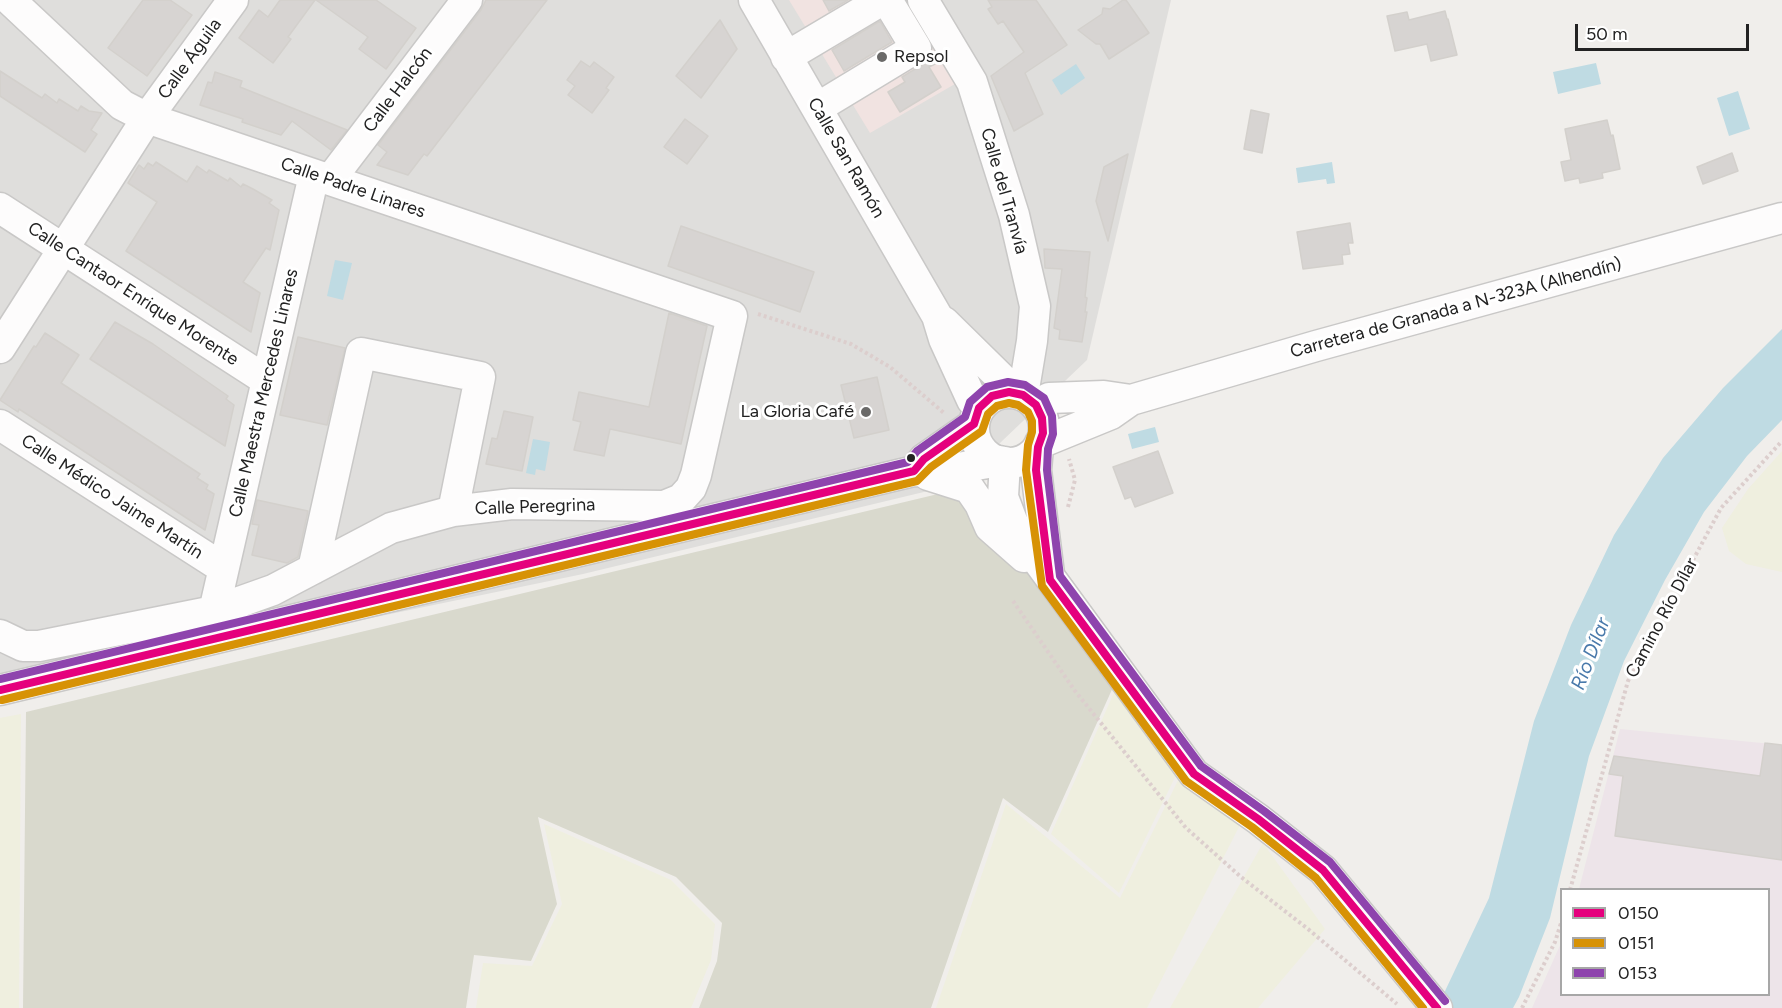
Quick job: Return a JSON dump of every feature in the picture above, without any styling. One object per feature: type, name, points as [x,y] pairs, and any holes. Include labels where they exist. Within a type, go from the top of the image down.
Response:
[{"type":"street","name":"Calle Padre Linares","points":[[10,0],[122,105],[147,118],[732,316]]},
{"type":"street","name":"Calle Águila","points":[[0,348],[147,118],[233,0]]},
{"type":"street","name":"Calle Halcón","points":[[322,177],[467,0]]},
{"type":"street","name":"Calle San Ramón","points":[[754,0],[938,316],[1023,398]]},
{"type":"street","points":[[786,57],[882,0]]},
{"type":"street","points":[[817,108],[916,48],[887,0]]},
{"type":"street","name":"Calle del Tranvía","points":[[923,0],[972,82],[1014,215],[1035,306],[1023,398]]},
{"type":"street","name":"Calle Maestra Mercedes Linares","points":[[214,611],[266,380],[322,177]]},
{"type":"street","name":"Calle Cantaor Enrique Morente","points":[[0,208],[266,380]]},
{"type":"street","name":"Carretera de Granada a N-323A (Alhendín)","points":[[1049,447],[1111,414],[1131,400],[1316,345],[1782,219]]},
{"type":"street","name":"Calle Peregrina","points":[[0,635],[23,646],[39,646],[214,611],[273,590],[391,528],[453,511],[512,504],[664,506],[681,499],[691,488],[696,475],[732,316]]},
{"type":"street","name":"Calle San Ramón","points":[[938,316],[944,339],[972,400],[976,416]]},
{"type":"street","points":[[313,568],[361,353],[480,377],[453,511]]},
{"type":"street","points":[[914,471],[924,459],[976,416],[992,396],[1023,398],[1042,418],[1043,433],[1049,447]]},
{"type":"street","name":"Carretera de Granada a N-323A (Alhendín)","points":[[1023,398],[1104,396],[1131,400]]},
{"type":"street","points":[[976,416],[975,437],[981,449],[992,458],[1002,462]]},
{"type":"street","name":"Calle Médico Jaime Martín","points":[[0,425],[223,568]]},
{"type":"street","points":[[0,690],[914,471],[934,472],[1017,461],[1049,447]]},
{"type":"street","points":[[1049,447],[1036,470],[1050,580]]},
{"type":"street","points":[[1002,462],[1003,497],[1016,531],[1194,774],[1258,819],[1323,870],[1421,1003]]},
{"type":"street","points":[[914,471],[969,488],[980,504],[990,527],[1050,580]]},
{"type":"path","points":[[732,316],[748,310],[851,344],[890,367],[944,413],[976,416]]},
{"type":"path","name":"Camino Río Dílar","points":[[1571,888],[1628,681],[1721,508],[1782,441]]},
{"type":"path","points":[[1049,447],[1069,463],[1075,480],[1067,513]]},
{"type":"path","points":[[1013,601],[1075,691],[1186,828],[1241,877],[1308,929],[1421,1003]]},
{"type":"path","points":[[1522,1008],[1555,942],[1560,926]]},
{"type":"shaded area","points":[[0,0],[1171,0],[1087,360],[957,484],[583,574],[0,695]]},
{"type":"shaded area","name":"Repsol","points":[[789,0],[905,0],[955,84],[870,133]]},
{"type":"shaded area","points":[[959,489],[1001,498],[1037,516],[1030,522],[1127,656],[1048,832],[1003,798],[931,1008],[699,1008],[717,961],[722,923],[676,877],[538,817],[557,904],[531,961],[474,955],[466,1008],[23,1008],[26,712]]},
{"type":"shaded area","points":[[1620,729],[1782,745],[1782,1008],[1532,1008],[1560,945],[1560,996],[1770,996],[1770,888],[1579,888]]},
{"type":"green space","points":[[1782,451],[1782,572],[1746,564],[1729,551],[1722,528],[1748,489]]},
{"type":"green space","points":[[1129,659],[1191,744],[1119,893],[1051,834]]},
{"type":"green space","points":[[21,714],[19,1008],[0,1008],[0,718]]},
{"type":"green space","points":[[1194,748],[1244,817],[1147,1008],[936,1008],[1006,804],[1120,898]]},
{"type":"green space","points":[[544,824],[671,880],[715,924],[711,960],[691,1008],[476,1008],[483,963],[532,966],[562,904]]},
{"type":"green space","points":[[1263,843],[1325,929],[1258,1008],[1170,1008]]},
{"type":"water","points":[[1596,63],[1601,84],[1558,94],[1553,72]]},
{"type":"water","points":[[1076,64],[1085,78],[1061,95],[1052,80]]},
{"type":"water","points":[[1738,91],[1750,129],[1729,136],[1717,98]]},
{"type":"water","points":[[1332,162],[1335,183],[1327,184],[1326,179],[1298,183],[1296,168]]},
{"type":"water","points":[[335,260],[352,263],[343,300],[327,296]]},
{"type":"water","name":"Río Dílar","points":[[1782,329],[1782,420],[1747,456],[1704,512],[1665,580],[1624,661],[1589,756],[1550,918],[1519,997],[1513,1008],[1437,1008],[1489,898],[1534,721],[1571,625],[1614,535],[1663,458],[1723,388]]},
{"type":"water","points":[[1155,427],[1159,442],[1132,449],[1128,434]]},
{"type":"water","points":[[533,439],[550,442],[545,471],[536,469],[535,475],[526,473]]},
{"type":"building","points":[[143,0],[170,0],[192,15],[147,76],[108,48]]},
{"type":"building","points":[[280,0],[315,0],[288,37],[291,39],[273,63],[239,38],[259,10],[268,17]]},
{"type":"building","points":[[316,0],[376,0],[416,28],[386,69],[359,49],[368,37]]},
{"type":"building","points":[[486,0],[547,0],[427,156],[424,154],[408,175],[377,165],[387,152],[378,145],[481,10]]},
{"type":"building","points":[[823,0],[848,0],[829,11]]},
{"type":"building","points":[[988,0],[1036,0],[1067,45],[1025,73],[1043,114],[1014,131],[991,76],[1024,52],[1003,21],[998,24],[988,9],[992,7]]},
{"type":"building","points":[[1126,0],[1149,33],[1109,59],[1100,44],[1096,44],[1078,30],[1102,14],[1103,8],[1110,9]]},
{"type":"building","points":[[1445,11],[1457,55],[1431,61],[1427,44],[1395,51],[1387,16],[1407,12],[1409,20]]},
{"type":"building","points":[[720,20],[737,49],[701,98],[676,76]]},
{"type":"building","points":[[880,21],[892,42],[844,71],[832,50]]},
{"type":"building","points":[[931,57],[935,64],[929,67],[941,87],[900,112],[888,92],[905,82],[902,77]]},
{"type":"building","points":[[581,61],[590,67],[594,62],[614,77],[606,88],[609,90],[592,113],[568,95],[575,86],[567,80]]},
{"type":"building","points":[[0,71],[42,98],[45,94],[57,103],[59,99],[78,111],[81,106],[89,111],[102,113],[91,130],[97,134],[85,152],[0,96]]},
{"type":"building","points":[[215,72],[242,81],[240,87],[347,130],[331,150],[292,121],[281,135],[242,122],[243,119],[200,105],[208,82],[212,83]]},
{"type":"building","points":[[1251,110],[1269,114],[1262,153],[1244,149]]},
{"type":"building","points":[[685,119],[708,136],[687,164],[664,147]]},
{"type":"building","points":[[1607,120],[1611,136],[1613,135],[1620,169],[1602,173],[1603,178],[1580,183],[1579,178],[1565,181],[1561,162],[1571,160],[1565,129]]},
{"type":"building","points":[[1732,153],[1738,171],[1703,184],[1697,167]]},
{"type":"building","points":[[1128,154],[1108,241],[1096,201],[1104,167]]},
{"type":"building","points":[[156,162],[187,182],[197,166],[207,173],[209,170],[228,181],[230,178],[241,187],[243,184],[272,200],[269,203],[279,210],[270,250],[266,248],[243,282],[260,293],[251,332],[126,251],[157,202],[128,183],[139,165],[144,169],[148,163],[153,166]]},
{"type":"building","points":[[1350,223],[1353,243],[1348,243],[1350,254],[1342,255],[1343,264],[1303,269],[1297,232]]},
{"type":"building","points":[[681,226],[814,272],[800,312],[668,266]]},
{"type":"building","points":[[1044,249],[1090,252],[1085,297],[1087,298],[1085,312],[1087,312],[1082,342],[1059,339],[1060,330],[1054,328],[1062,269],[1045,268]]},
{"type":"building","points":[[669,313],[707,326],[681,444],[610,429],[604,456],[574,450],[581,422],[573,420],[579,392],[649,407]]},
{"type":"building","points":[[115,322],[153,344],[228,396],[226,399],[234,405],[225,446],[90,359]]},
{"type":"building","points":[[45,333],[79,355],[61,383],[200,474],[197,478],[208,485],[206,489],[214,494],[205,530],[19,409],[18,412],[0,400],[34,346],[36,347]]},
{"type":"building","points":[[298,337],[345,348],[327,425],[280,415]]},
{"type":"building","name":"La Gloria Café","points":[[877,377],[889,430],[854,438],[841,385]]},
{"type":"building","points":[[504,411],[533,417],[522,471],[486,464],[492,438],[497,439]]},
{"type":"building","points":[[1158,451],[1173,493],[1135,507],[1131,497],[1125,499],[1113,467]]},
{"type":"building","points":[[257,500],[308,511],[298,557],[287,563],[252,555],[259,525],[252,524]]},
{"type":"building","points":[[1765,743],[1782,745],[1782,860],[1615,836],[1623,776],[1609,774],[1614,756],[1760,776]]},
{"type":"transit line","name":"0153","points":[[0,679],[908,462],[917,451],[965,417],[970,402],[987,387],[1008,382],[1025,385],[1044,398],[1052,416],[1053,434],[1048,449],[1047,470],[1060,576],[1201,766],[1330,862],[1445,1001]]},
{"type":"transit line","name":"0150","points":[[0,690],[914,471],[924,459],[974,424],[979,408],[992,396],[1009,392],[1023,395],[1036,405],[1042,418],[1043,433],[1038,447],[1036,470],[1050,580],[1194,774],[1258,819],[1323,870],[1437,1008]]},
{"type":"transit line","name":"0151","points":[[2,700],[917,481],[931,467],[982,431],[988,414],[997,406],[1009,403],[1018,405],[1028,412],[1032,421],[1026,470],[1042,586],[1186,781],[1252,827],[1316,878],[1423,1008]]},
{"type":"place","name":"Repsol","points":[[882,57]]},
{"type":"place","name":"La Gloria Café","points":[[866,412]]}]
